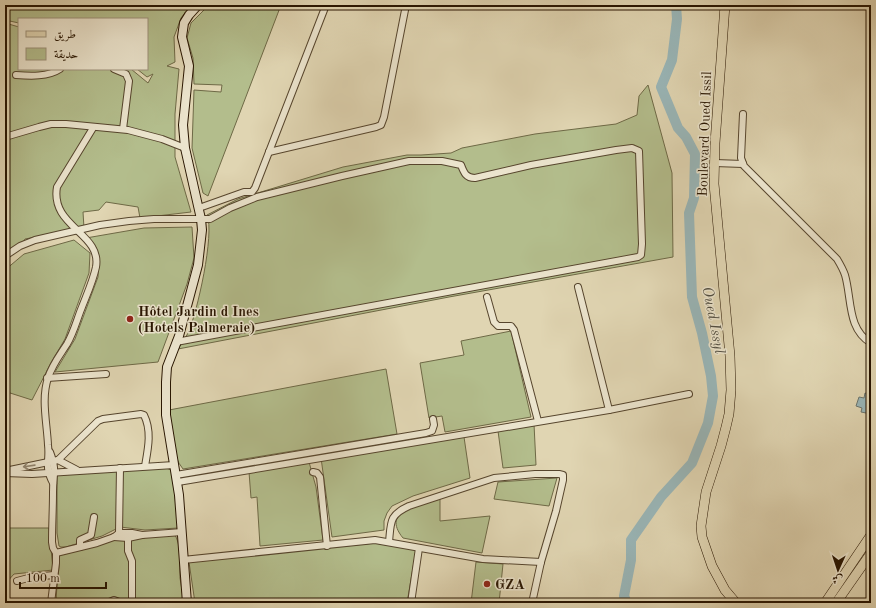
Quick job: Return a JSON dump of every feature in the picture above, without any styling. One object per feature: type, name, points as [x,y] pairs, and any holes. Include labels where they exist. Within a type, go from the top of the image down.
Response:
[{"type":"main road","name":"Boulevard Oued Issil","points":[[725,5],[715,163],[715,208],[730,356],[731,390],[729,414],[721,446],[706,492],[701,526],[706,551],[725,590],[729,603]]},
{"type":"main road","points":[[825,603],[871,534]]},
{"type":"main road","points":[[836,603],[871,553]]},
{"type":"main road","name":"Boulevard Oued Issil","points":[[725,590],[736,603]]},
{"type":"street","points":[[187,603],[177,478],[168,435],[165,400],[167,367],[176,342],[201,250],[202,230],[199,208],[185,148],[183,125],[189,66],[182,37],[182,30],[189,15],[198,5]]},
{"type":"street","points":[[199,208],[244,192],[252,192],[255,188],[326,5]]},
{"type":"street","points":[[269,152],[381,125],[384,117],[406,5]]},
{"type":"street","points":[[16,75],[27,76],[46,74],[57,70]]},
{"type":"street","points":[[116,70],[126,74],[129,81],[123,129]]},
{"type":"street","points":[[743,114],[741,158],[743,164],[837,259],[846,277],[854,324],[861,335],[871,343]]},
{"type":"street","points":[[5,137],[51,124],[66,124],[93,128],[106,127],[123,129],[150,136],[185,148]]},
{"type":"street","points":[[50,603],[56,569],[56,553],[52,542],[53,483],[55,472],[49,450],[44,395],[47,378],[72,333],[96,266],[94,250],[78,230],[60,212],[56,196],[57,187],[93,128]]},
{"type":"street","points":[[5,256],[20,246],[35,240],[78,230],[129,221],[179,218],[200,220],[210,219],[230,208],[257,197],[409,161],[442,160],[456,163],[461,165],[466,176],[475,178],[531,165],[616,150],[632,148],[638,150],[642,244],[641,255],[638,257],[176,342]]},
{"type":"street","points":[[715,163],[743,164]]},
{"type":"street","points":[[578,287],[609,410]]},
{"type":"street","points":[[487,297],[494,322],[498,326],[511,326],[514,330],[538,421]]},
{"type":"street","points":[[47,378],[106,374]]},
{"type":"street","points":[[177,478],[609,410],[689,394]]},
{"type":"street","points":[[48,473],[53,462],[98,421],[141,414],[146,418],[149,436],[145,466]]},
{"type":"street","points":[[177,478],[426,433],[432,431],[434,425],[433,419]]},
{"type":"street","points":[[5,472],[53,462],[78,470]]},
{"type":"street","points":[[5,472],[48,473],[174,465]]},
{"type":"street","points":[[116,535],[120,468]]},
{"type":"street","points":[[313,472],[320,477],[327,546]]},
{"type":"street","points":[[48,473],[53,483]]},
{"type":"street","points":[[389,542],[391,520],[398,512],[409,506],[494,478],[552,473],[563,475],[556,511],[541,562],[532,603]]},
{"type":"street","points":[[80,547],[81,539],[91,535],[94,517]]},
{"type":"street","points":[[116,535],[128,538],[142,535],[182,532]]},
{"type":"street","points":[[56,553],[97,543],[116,535],[132,533],[142,535]]},
{"type":"street","points":[[128,538],[128,551],[132,561],[132,603]]},
{"type":"street","points":[[183,560],[375,540],[483,559],[541,562]]},
{"type":"street","points":[[411,603],[419,548]]},
{"type":"street","points":[[18,581],[32,577],[54,575]]},
{"type":"street","points":[[107,603],[114,600],[122,603]]},
{"type":"green space","points":[[5,5],[191,5],[181,18],[174,37],[175,62],[167,66],[179,69],[175,114],[175,157],[191,212],[140,218],[138,207],[106,202],[99,210],[83,212],[84,228],[25,239],[19,248],[5,256],[5,23],[18,27],[18,70],[132,70],[148,83],[153,74],[147,77],[138,70],[148,70],[148,18],[18,18],[18,23],[5,20]]},
{"type":"green space","points":[[209,5],[281,5],[208,196],[203,193],[192,148],[194,90],[221,92],[222,85],[194,84],[193,58],[187,38],[191,23]]},
{"type":"green space","points":[[648,85],[672,173],[673,257],[449,297],[178,349],[188,333],[192,323],[204,274],[209,238],[209,224],[207,215],[238,199],[343,167],[407,155],[451,153],[462,148],[535,134],[616,124],[637,115],[639,96]]},
{"type":"green space","points":[[192,227],[194,258],[187,284],[158,362],[55,372],[75,339],[98,277],[99,260],[96,247],[86,238],[144,228]]},
{"type":"green space","points":[[74,240],[90,253],[89,273],[65,339],[32,400],[7,392],[5,387],[5,270],[24,254]]},
{"type":"green space","points":[[511,331],[531,417],[445,432],[442,416],[429,418],[420,363],[464,355],[461,341]]},
{"type":"green space","points":[[386,369],[397,434],[183,469],[179,463],[172,441],[169,410]]},
{"type":"green space","points":[[534,424],[536,465],[503,468],[498,431]]},
{"type":"green space","points":[[464,437],[470,478],[413,496],[392,506],[384,521],[384,530],[332,537],[321,458]]},
{"type":"green space","points":[[309,462],[316,487],[323,540],[260,546],[257,497],[251,498],[249,472]]},
{"type":"green space","points":[[166,468],[171,470],[173,474],[178,528],[145,530],[120,527],[102,536],[66,547],[59,546],[57,533],[57,474]]},
{"type":"green space","points":[[557,478],[549,506],[494,499],[498,482]]},
{"type":"green space","points":[[440,499],[440,521],[490,516],[482,553],[403,538],[397,529],[396,521],[399,515],[405,510]]},
{"type":"green space","points":[[5,528],[49,528],[53,570],[14,574],[5,584]]},
{"type":"green space","points":[[174,534],[177,538],[179,549],[180,578],[184,603],[56,603],[59,555],[114,540]]},
{"type":"green space","points":[[375,543],[416,550],[407,603],[195,603],[189,562]]},
{"type":"green space","points":[[476,562],[503,564],[499,603],[471,603]]},
{"type":"water","points":[[865,393],[871,395],[871,414],[861,412],[862,408],[856,406],[859,397],[864,398]]},
{"type":"waterway","name":"Oued Issyl","points":[[627,603],[624,596],[631,560],[631,540],[661,497],[692,463],[708,423],[713,396],[711,376],[702,333],[692,297],[689,213],[694,198],[695,154],[686,137],[678,128],[661,87],[672,60],[677,19],[676,5]]},
{"type":"place","name":"Hôtel Jardin d Ines (Hotels Palmeraie)","points":[[130,319]]},
{"type":"place","name":"GZA","points":[[487,584]]}]
